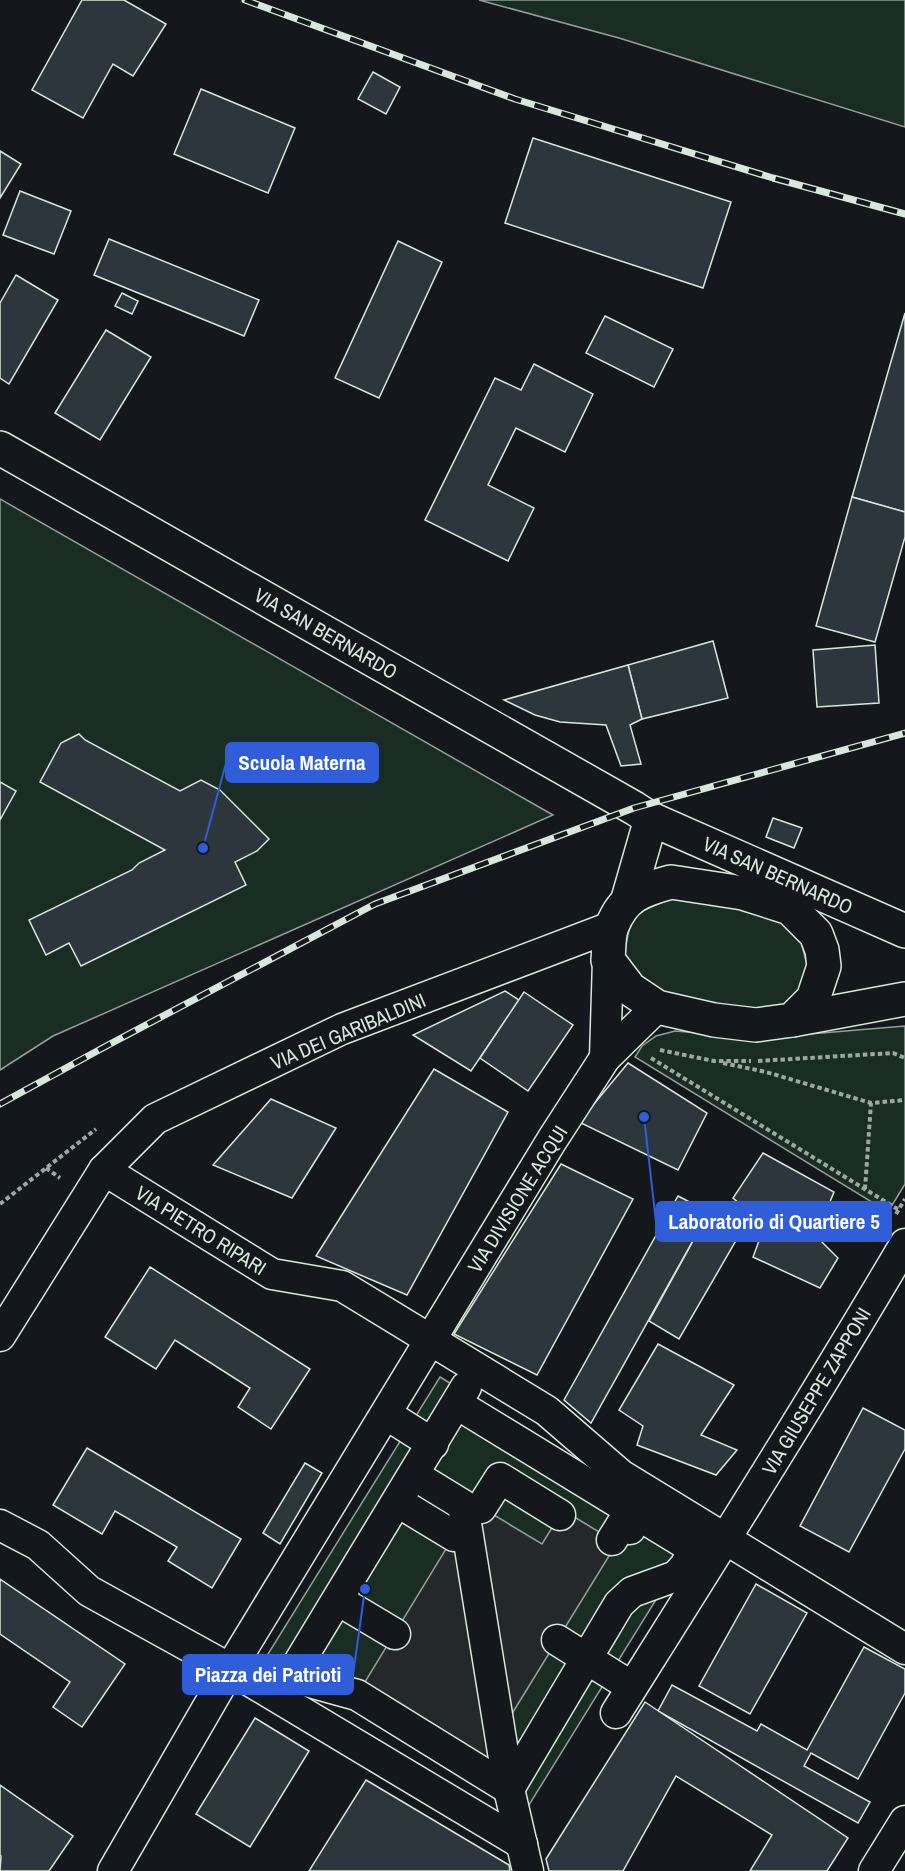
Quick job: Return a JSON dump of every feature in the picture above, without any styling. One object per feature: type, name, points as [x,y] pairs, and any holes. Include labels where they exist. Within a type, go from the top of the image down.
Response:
[{"type":"street","name":"VIA SAN BERNARDO","points":[[0,448],[651,819],[905,931]]},
{"type":"street","points":[[605,1058],[611,927],[627,899],[651,819]]},
{"type":"street","points":[[627,899],[650,887],[671,882],[743,893],[905,945]]},
{"type":"street","points":[[790,908],[816,934],[822,950],[824,966],[813,999],[792,1020]]},
{"type":"street","name":"VIA DEI GARIBALDINI","points":[[0,1336],[104,1170],[155,1119],[342,1029],[611,927]]},
{"type":"street","points":[[608,960],[630,989],[657,1007],[714,1020],[756,1024],[792,1020],[905,999]]},
{"type":"street","name":"VIA DIVISIONE ACQUI","points":[[113,1871],[231,1669],[552,1140],[605,1058],[657,1007]]},
{"type":"street","name":"VIA PIETRO RIPARI","points":[[104,1170],[272,1274],[342,1286],[547,1411],[621,1474],[905,1649]]},
{"type":"street","name":"VIA GIUSEPPE ZAPPONI","points":[[616,1713],[837,1360],[905,1244]]},
{"type":"street","points":[[285,1687],[457,1404],[476,1368]]},
{"type":"street","points":[[457,1404],[694,1549],[685,1566],[676,1576],[632,1592],[619,1604],[509,1789]]},
{"type":"street","points":[[386,1414],[433,1444]]},
{"type":"street","points":[[414,1475],[463,1505],[509,1789],[525,1858]]},
{"type":"street","points":[[481,1508],[500,1478],[560,1515]]},
{"type":"street","points":[[398,1502],[454,1536]]},
{"type":"street","points":[[612,1540],[622,1524],[630,1529],[638,1516]]},
{"type":"street","points":[[0,1524],[38,1545],[89,1591],[231,1669],[285,1687],[357,1695],[509,1789]]},
{"type":"street","points":[[338,1600],[395,1634]]},
{"type":"street","points":[[557,1640],[632,1687]]},
{"type":"street","points":[[285,1687],[465,1811],[525,1858]]},
{"type":"street","points":[[874,1871],[905,1821]]},
{"type":"path","points":[[627,1037],[640,1051],[899,1210]]},
{"type":"path","points":[[714,1061],[766,1072],[871,1103],[905,1100]]},
{"type":"path","points":[[865,1189],[871,1103]]},
{"type":"green space","points":[[479,0],[905,0],[905,127],[619,38]]},
{"type":"green space","points":[[0,499],[553,815],[53,1036],[0,1070]]},
{"type":"green space","points":[[673,898],[739,909],[781,922],[801,942],[807,965],[798,991],[783,1006],[756,1008],[717,1004],[663,992],[641,977],[625,955],[632,922],[650,907]]},
{"type":"green space","points":[[905,1026],[905,1184],[888,1212],[635,1057],[642,1046],[656,1036],[675,1031],[761,1038]]},
{"type":"green space","points":[[440,1377],[696,1535],[524,1813],[268,1654]],"holes":[[[474,1504],[542,1545],[563,1510],[616,1543],[500,1733],[358,1695]]]},
{"type":"shaded area","points":[[474,1503],[542,1544],[563,1510],[617,1543],[500,1733],[509,1789],[357,1695]]},
{"type":"building","points":[[82,0],[124,0],[166,24],[133,76],[113,64],[83,118],[32,90]]},
{"type":"building","points":[[373,72],[400,87],[386,114],[358,99]]},
{"type":"building","points":[[201,89],[295,128],[268,193],[174,154]]},
{"type":"building","points":[[533,138],[731,202],[703,288],[505,223]]},
{"type":"building","points":[[0,151],[21,164],[0,198]]},
{"type":"building","points":[[20,191],[71,211],[54,254],[3,235]]},
{"type":"building","points":[[109,239],[259,300],[244,336],[94,275]]},
{"type":"building","points":[[398,241],[442,262],[379,398],[335,378]]},
{"type":"building","points":[[16,275],[58,300],[9,384],[0,378],[0,303]]},
{"type":"building","points":[[122,293],[138,301],[132,314],[115,306]]},
{"type":"building","points":[[905,313],[905,512],[852,497]]},
{"type":"building","points":[[605,316],[673,349],[654,387],[586,353]]},
{"type":"building","points":[[106,330],[151,357],[100,440],[55,413]]},
{"type":"building","points":[[534,364],[593,394],[565,452],[516,428],[488,485],[534,508],[508,561],[425,520],[495,378],[521,390]]},
{"type":"building","points":[[852,497],[905,512],[905,537],[875,642],[816,626]]},
{"type":"building","points":[[713,641],[728,698],[642,719],[628,665]]},
{"type":"building","points":[[875,645],[879,703],[817,707],[813,650]]},
{"type":"building","points":[[628,665],[642,719],[630,725],[641,764],[621,766],[606,725],[560,722],[535,715],[504,700]]},
{"type":"building","points":[[79,734],[85,740],[180,791],[201,780],[220,790],[269,839],[257,851],[235,862],[246,885],[81,966],[69,943],[46,955],[29,920],[132,870],[139,863],[165,850],[40,782],[61,743]]},
{"type":"building","points":[[0,782],[16,791],[0,820]]},
{"type":"building","points":[[773,818],[802,828],[794,848],[766,837]]},
{"type":"building","points":[[505,991],[519,1000],[471,1071],[413,1035]]},
{"type":"building","points":[[524,992],[573,1025],[528,1091],[480,1058]]},
{"type":"building","points":[[628,1063],[707,1113],[678,1170],[579,1122]]},
{"type":"building","points":[[434,1069],[508,1112],[407,1295],[316,1256]]},
{"type":"building","points":[[271,1099],[336,1128],[292,1198],[213,1165]]},
{"type":"building","points":[[763,1153],[834,1192],[816,1236],[838,1258],[820,1288],[753,1257],[765,1225],[733,1198]]},
{"type":"building","points":[[561,1164],[633,1199],[537,1375],[454,1334]]},
{"type":"building","points":[[678,1196],[709,1212],[591,1423],[564,1400]]},
{"type":"building","points":[[709,1212],[745,1225],[679,1339],[649,1321]]},
{"type":"building","points":[[150,1267],[310,1369],[271,1429],[238,1407],[250,1388],[175,1340],[156,1369],[105,1337]]},
{"type":"building","points":[[658,1344],[734,1385],[701,1435],[737,1450],[716,1475],[637,1445],[643,1426],[619,1410]]},
{"type":"building","points":[[863,1408],[905,1430],[905,1449],[849,1552],[800,1526]]},
{"type":"building","points":[[87,1448],[241,1539],[212,1588],[168,1561],[177,1547],[115,1511],[102,1534],[53,1505]]},
{"type":"building","points":[[305,1463],[322,1473],[280,1544],[263,1533]]},
{"type":"building","points":[[0,1579],[125,1664],[82,1727],[53,1707],[70,1682],[0,1634]]},
{"type":"building","points":[[756,1584],[807,1613],[750,1714],[699,1686]]},
{"type":"building","points":[[864,1647],[905,1669],[905,1693],[858,1779],[811,1753],[804,1766],[870,1802],[858,1823],[658,1711],[672,1685],[757,1731],[761,1724],[807,1750]]},
{"type":"building","points":[[645,1702],[848,1838],[827,1871],[750,1871],[772,1835],[676,1776],[623,1871],[549,1871],[546,1859]]},
{"type":"building","points":[[255,1718],[309,1751],[250,1847],[196,1814]]},
{"type":"building","points":[[366,1780],[509,1865],[510,1871],[309,1871]]},
{"type":"building","points":[[0,1785],[73,1836],[49,1871],[0,1871]]},
{"type":"railway","points":[[245,0],[515,99],[773,178],[905,214]]},
{"type":"railway","points":[[0,1104],[375,904],[634,808],[905,733]]},
{"type":"place","name":"Scuola Materna","points":[[203,848]]},
{"type":"place","name":"Laboratorio di Quartiere 5","points":[[644,1117]]},
{"type":"place","name":"Piazza dei Patrioti","points":[[365,1589]]}]
